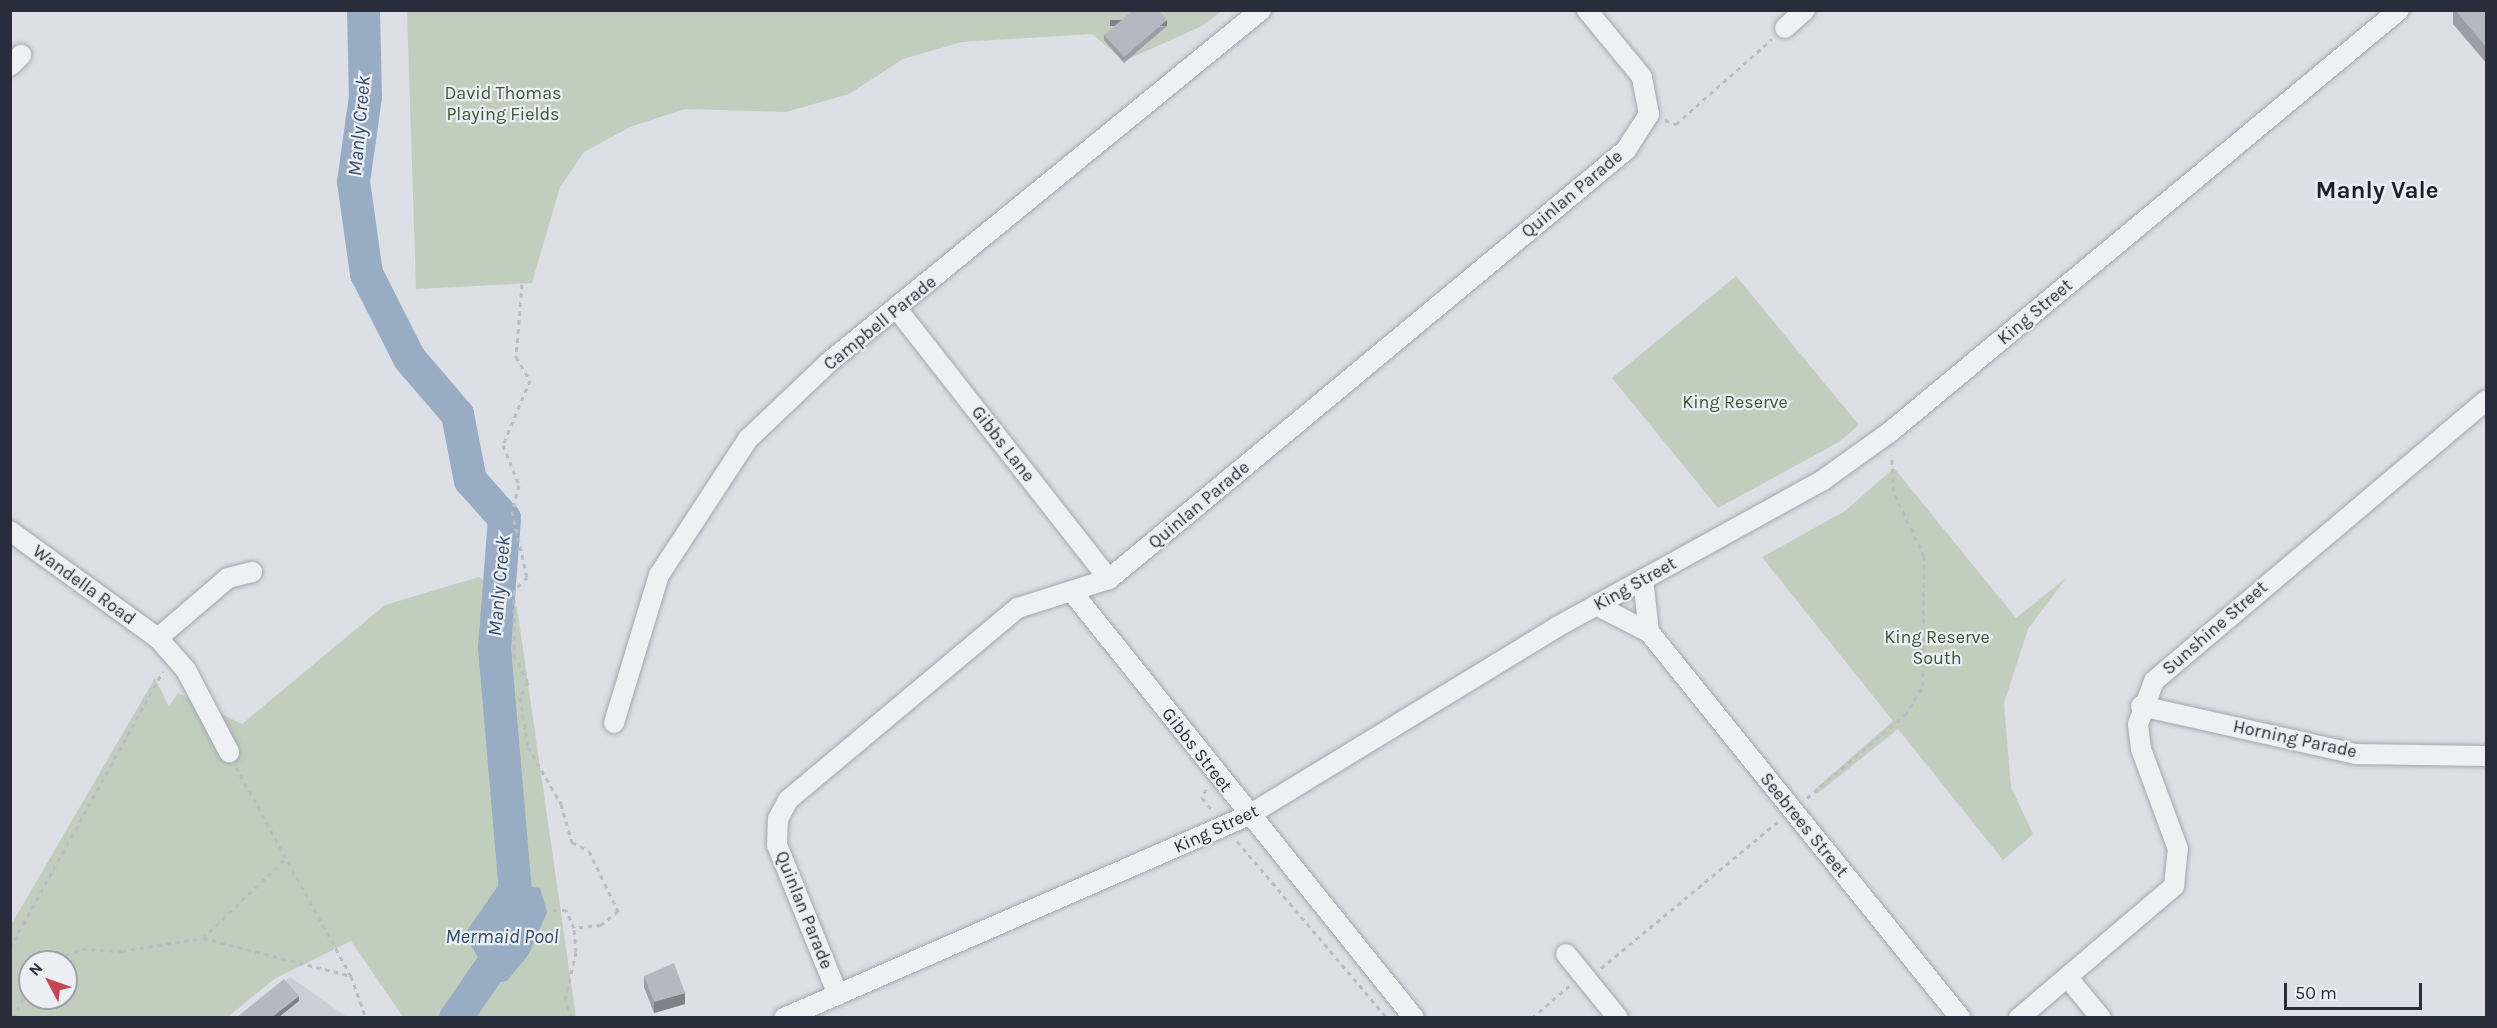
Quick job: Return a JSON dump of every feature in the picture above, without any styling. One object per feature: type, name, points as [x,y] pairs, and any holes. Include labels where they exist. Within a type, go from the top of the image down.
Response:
[{"type":"street","name":"Campbell Parade","points":[[614,723],[659,576],[700,507],[748,439],[897,309],[1261,10]]},
{"type":"street","points":[[1587,10],[1642,77],[1649,114]]},
{"type":"street","points":[[1785,28],[1805,10]]},
{"type":"street","name":"King Street","points":[[784,1017],[1226,827],[1596,605],[1858,457],[2399,10]]},
{"type":"street","name":"Quinlan Parade","points":[[838,995],[777,845],[782,809],[1018,608],[1074,593],[1109,579],[1626,150],[1649,114]]},
{"type":"street","name":"Gibbs Lane","points":[[897,309],[1109,579]]},
{"type":"street","name":"Sunshine Street","points":[[2141,706],[2171,663],[2487,400]]},
{"type":"street","name":"Wandella Road","points":[[10,531],[158,638],[186,670],[229,752]]},
{"type":"street","points":[[158,638],[228,578],[252,572]]},
{"type":"street","points":[[1643,579],[1648,632]]},
{"type":"street","name":"Gibbs Street","points":[[1074,593],[1219,778],[1414,1017]]},
{"type":"street","name":"Seebrees Street","points":[[1596,605],[1648,632],[1961,1017]]},
{"type":"street","points":[[2019,1017],[2163,900],[2178,871],[2178,849],[2141,748],[2141,706]]},
{"type":"street","name":"Horning Parade","points":[[2141,706],[2355,754],[2487,756]]},
{"type":"street","points":[[1566,954],[1618,1017]]},
{"type":"street","points":[[2068,978],[2101,1017]]},
{"type":"path","points":[[1649,114],[1676,124],[1785,28]]},
{"type":"path","points":[[522,284],[516,357],[530,380],[503,445],[519,485],[512,511],[527,577],[514,591],[514,655],[528,682],[520,697],[528,747],[561,804],[572,842],[589,851],[618,911],[601,925],[574,928]]},
{"type":"path","points":[[1532,1017],[1792,810],[1905,715],[1923,686],[1924,555],[1893,491],[1892,453]]},
{"type":"path","points":[[10,948],[115,767],[172,654]]},
{"type":"path","points":[[229,752],[351,976],[366,1017]]},
{"type":"path","points":[[1219,778],[1202,798],[1386,1017]]},
{"type":"path","points":[[203,938],[286,858]]},
{"type":"path","points":[[552,910],[566,910],[574,928],[576,952],[565,1000],[572,1017]]},
{"type":"path","points":[[78,951],[122,951],[203,938],[351,976]]},
{"type":"shaded area","points":[[290,977],[347,1017],[240,1018]]},
{"type":"green space","name":"David Thomas Playing Fields","points":[[407,11],[1222,11],[1202,26],[1124,61],[1092,34],[962,42],[903,59],[849,94],[786,112],[685,109],[630,127],[584,152],[560,187],[532,283],[416,289]]},
{"type":"green space","name":"King Reserve","points":[[1736,276],[1859,425],[1839,442],[1718,508],[1612,378]]},
{"type":"green space","name":"King Reserve South","points":[[1894,468],[2016,618],[2066,578],[2028,629],[2004,703],[2011,787],[2033,834],[2003,860],[1898,729],[1817,794],[1814,790],[1893,721],[1762,557],[1845,511]]},
{"type":"green space","points":[[479,577],[517,607],[576,1017],[403,1017],[351,941],[274,979],[228,1017],[11,1018],[11,925],[155,678],[169,707],[178,693],[242,724],[385,605]]},
{"type":"water","name":"Mermaid Pool","points":[[500,883],[540,888],[547,912],[529,954],[507,981],[495,983],[464,935]]},
{"type":"building","points":[[1133,10],[1159,10],[1167,20],[1124,57],[1104,35]]},
{"type":"building","points":[[2455,10],[2487,10],[2487,48]]},
{"type":"building","points":[[674,963],[685,993],[654,1002],[644,976]]},
{"type":"building","points":[[284,979],[299,996],[272,1017],[237,1017]]},
{"type":"waterway","name":"Manly Creek","points":[[363,10],[365,96],[353,181],[366,273],[409,358],[457,414],[470,480],[504,518],[494,647],[517,917],[501,951],[455,1018]]},
{"type":"district","name":"Manly Vale","points":[[2377,191]]}]
